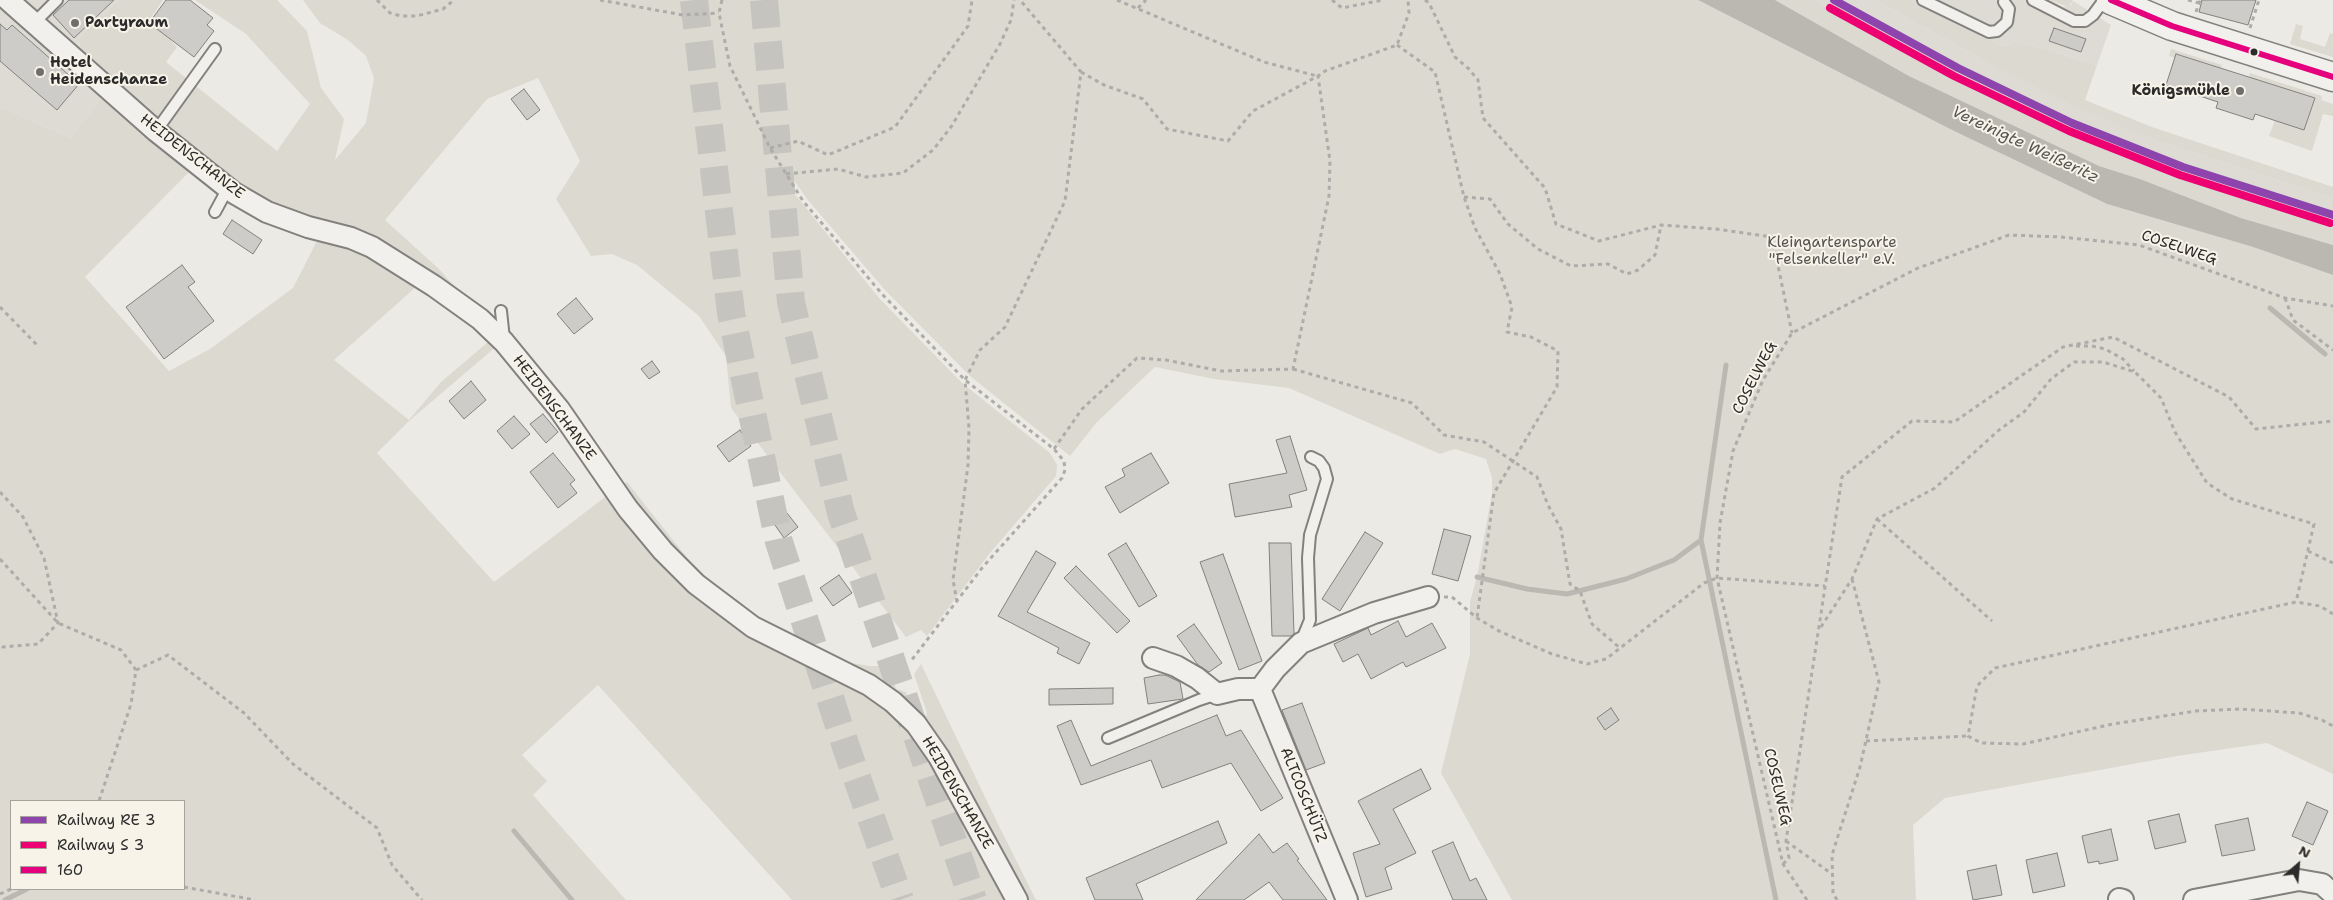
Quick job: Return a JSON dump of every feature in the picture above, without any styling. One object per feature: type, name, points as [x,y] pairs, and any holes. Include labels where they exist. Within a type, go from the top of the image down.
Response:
[{"type":"main road","points":[[2111,0],[2172,26],[2333,77]]},
{"type":"street","name":"HEIDENSCHANZE","points":[[8,0],[156,132],[228,188],[267,212],[308,227],[352,238],[372,247],[458,302],[504,342],[577,433],[628,509],[662,551],[696,584],[753,627],[868,685],[893,702],[916,724],[928,739],[943,764],[1017,900]]},
{"type":"street","points":[[1153,658],[1176,666],[1197,678],[1217,694],[1238,689],[1260,689],[1301,643],[1374,613],[1428,597]]},
{"type":"street","name":"ALTCOSCHÜTZ","points":[[1260,689],[1347,900]]},
{"type":"street","points":[[2194,900],[2299,880],[2322,884],[2333,894]]},
{"type":"lane","points":[[34,23],[57,0]]},
{"type":"lane","points":[[1923,0],[1989,32],[1997,32],[2007,22],[2009,9],[2004,2]]},
{"type":"lane","points":[[2033,0],[2063,17],[2074,21],[2085,21],[2093,15],[2104,0]]},
{"type":"lane","points":[[156,132],[215,49]]},
{"type":"lane","points":[[215,212],[228,188]]},
{"type":"lane","points":[[501,311],[504,342]]},
{"type":"lane","points":[[1301,643],[1310,620],[1308,558],[1310,535],[1327,479],[1324,468],[1319,461],[1311,457]]},
{"type":"lane","points":[[1108,738],[1217,694]]},
{"type":"path","points":[[377,0],[390,13],[401,16],[418,16],[443,9],[454,0]]},
{"type":"path","points":[[600,0],[683,16],[719,13]]},
{"type":"path","points":[[770,148],[798,141],[828,155],[895,127],[968,26],[972,0]]},
{"type":"path","points":[[786,174],[838,169],[866,177],[903,173],[933,150],[951,127],[1000,44],[1011,20],[1014,0]]},
{"type":"path","points":[[1020,0],[1080,72],[1104,85],[1143,99],[1167,129],[1228,141],[1253,110],[1325,71],[1397,45],[1409,13],[1408,0]]},
{"type":"path","points":[[1117,0],[1264,62],[1318,76]]},
{"type":"path","points":[[1138,8],[1146,0]]},
{"type":"path","points":[[1332,0],[1342,8],[1383,0]]},
{"type":"path","points":[[1424,0],[1429,3],[1455,57],[1478,80],[1483,118],[1545,188],[1556,224],[1599,240],[1661,225],[1716,229],[1772,237],[1792,333]]},
{"type":"path","points":[[2188,0],[2199,2],[2196,12],[2205,15]]},
{"type":"path","points":[[2241,25],[2250,28],[2259,0]]},
{"type":"path","points":[[720,1],[719,13],[730,66],[770,148],[803,201],[877,288],[965,380],[1054,449],[1064,461],[1065,470],[1062,478],[982,568],[958,602],[910,661]]},
{"type":"path","points":[[1397,45],[1435,72],[1464,197],[1475,228],[1500,274],[1512,307],[1507,332],[1531,337],[1558,351],[1556,387],[1494,493],[1477,618]]},
{"type":"path","points":[[958,602],[953,580],[968,465],[968,420],[965,380],[980,350],[1005,327],[1065,201],[1080,72]]},
{"type":"path","points":[[1293,369],[1329,196],[1330,162],[1318,76]]},
{"type":"path","points":[[1464,197],[1490,199],[1508,224],[1538,249],[1571,266],[1608,264],[1627,274],[1638,270],[1654,255],[1661,225]]},
{"type":"path","name":"COSELWEG","points":[[1807,900],[1783,864],[1717,578],[1720,523],[1733,451],[1763,380],[1792,333],[1918,268],[2009,235],[2061,237],[2139,245],[2285,298],[2333,306]]},
{"type":"path","points":[[2285,298],[2293,320],[2333,350]]},
{"type":"path","points":[[0,308],[38,346]]},
{"type":"path","points":[[1783,864],[1790,858],[1786,841],[1842,477],[1912,421],[1954,422],[2063,347],[2113,338],[2229,397],[2256,429],[2333,421]]},
{"type":"path","points":[[2063,347],[2092,346],[2105,349],[2123,359],[2160,398],[2175,432],[2207,483],[2232,499],[2314,524],[2296,602]]},
{"type":"path","points":[[1054,449],[1082,409],[1137,358],[1166,360],[1221,371],[1293,369],[1412,403],[1444,435],[1484,442],[1537,477],[1548,506],[1561,529],[1570,584],[1580,591],[1592,624],[1620,648]]},
{"type":"path","points":[[1819,629],[1852,579],[1877,519],[1935,488],[1999,430],[2024,412],[2051,379],[2074,362],[2103,362],[2135,372]]},
{"type":"path","points":[[0,492],[23,517],[44,558],[58,623]]},
{"type":"path","points":[[1877,519],[1992,621]]},
{"type":"path","points":[[2308,552],[2333,563]]},
{"type":"path","points":[[0,559],[58,623],[121,650],[136,670],[131,704],[99,800]]},
{"type":"path","points":[[1452,597],[1477,618],[1499,631],[1552,654],[1587,664],[1606,659],[1704,583],[1717,578],[1826,586]]},
{"type":"path","points":[[1837,900],[1833,893],[1832,855],[1866,741],[1879,682],[1852,579]]},
{"type":"path","points":[[1968,736],[1977,686],[1995,668],[2296,602],[2320,606],[2333,614]]},
{"type":"path","points":[[0,646],[38,644],[58,623]]},
{"type":"path","points":[[136,670],[168,655],[244,713],[293,764],[377,828],[392,865],[422,900]]},
{"type":"path","points":[[1866,741],[1968,736],[1981,743],[2023,744],[2113,724],[2196,711],[2240,709],[2300,713],[2322,720],[2333,726]]},
{"type":"path","points":[[1786,841],[1833,875]]},
{"type":"path","points":[[185,887],[256,900]]},
{"type":"shaded area","points":[[27,0],[118,0],[78,39],[80,48],[103,95],[71,138],[0,107],[0,5],[13,16]]},
{"type":"shaded area","points":[[1813,0],[1875,0],[1994,66],[2152,139],[2333,198],[2333,225],[2179,178],[2078,138],[1989,95]]},
{"type":"shaded area","points":[[1910,0],[2051,0],[2063,7],[2071,5],[2073,1],[2111,25],[2097,65],[2013,40],[2005,47]]},
{"type":"green space","name":"Kleingartensparte \"Felsenkeller\" e.V.","points":[[118,0],[163,0],[150,19],[177,47],[166,62],[277,151],[310,104],[246,34],[195,0],[277,0],[307,31],[321,88],[344,119],[335,160],[366,123],[374,78],[366,56],[348,40],[320,23],[303,0],[1698,0],[1954,131],[2107,204],[2253,247],[2333,275],[2333,774],[2267,743],[2177,756],[1945,798],[1913,825],[1916,900],[1512,900],[1441,773],[1470,654],[1470,602],[1477,577],[1492,493],[1492,478],[1486,459],[1455,449],[1440,454],[1289,388],[1214,379],[1155,367],[1097,422],[1070,456],[970,376],[885,290],[807,199],[789,173],[781,177],[879,298],[962,383],[1050,453],[1057,465],[1056,476],[990,553],[927,636],[921,630],[906,637],[731,408],[726,356],[699,316],[637,265],[612,254],[591,256],[556,199],[580,161],[538,78],[487,99],[385,220],[439,269],[461,294],[276,211],[202,161],[173,132],[82,53],[78,39]]},
{"type":"green space","points":[[1775,0],[1813,0],[1989,95],[2078,138],[2179,178],[2333,225],[2333,245],[2241,218],[2140,179],[2099,166],[1909,76]]},
{"type":"green space","points":[[1875,0],[1910,0],[2005,47],[2013,40],[2097,65],[2085,100],[2152,127],[2333,187],[2333,198],[2152,139],[2079,108],[1994,66]]},
{"type":"green space","points":[[2051,0],[2072,0],[2073,1],[2068,7]]},
{"type":"green space","points":[[2296,24],[2303,26],[2300,39],[2325,47],[2330,33],[2333,34],[2333,57],[2290,44]]},
{"type":"green space","points":[[2171,49],[2222,65],[2221,68],[2176,54],[2175,58],[2169,56]]},
{"type":"green space","points":[[2250,73],[2322,96],[2321,100],[2333,104],[2333,116],[2323,114],[2312,151],[2269,136],[2275,120],[2304,129],[2315,98],[2249,77]]},
{"type":"green space","points":[[103,95],[108,97],[188,165],[189,172],[85,277],[169,371],[210,349],[293,288],[320,235],[350,243],[395,266],[461,311],[498,345],[409,421],[377,453],[494,582],[609,494],[661,557],[713,605],[766,640],[867,690],[897,713],[916,732],[932,754],[1012,900],[792,900],[598,685],[522,755],[547,781],[533,795],[626,900],[0,900],[0,107],[71,138]],"holes":[[[417,286],[447,304],[472,324],[488,342],[441,382],[409,420],[334,360]]]},
{"type":"green space","points":[[627,482],[688,559],[718,589],[752,614],[839,661],[870,666],[901,666],[891,673],[896,689],[906,692],[911,707],[764,628],[682,564],[619,487]]},
{"type":"green space","points":[[921,664],[1036,900],[1022,900],[923,725],[927,713],[914,674]]},
{"type":"water","name":"Vereinigte Weißeritz","points":[[1698,0],[1775,0],[1909,76],[2099,166],[2140,179],[2241,218],[2333,245],[2333,275],[2253,247],[2107,204],[1954,131]]},
{"type":"building","name":"Partyraum","points":[[69,0],[114,0],[74,38],[53,15]]},
{"type":"building","points":[[166,0],[190,0],[213,18],[207,25],[214,31],[194,57],[149,23]]},
{"type":"building","points":[[2202,0],[2256,0],[2248,25],[2199,12]]},
{"type":"building","name":"Hotel Heidenschanze","points":[[0,24],[7,30],[12,25],[79,84],[57,110],[0,61]]},
{"type":"building","points":[[2054,28],[2086,39],[2081,52],[2049,41]]},
{"type":"building","name":"Königsmühle","points":[[2176,54],[2315,98],[2304,130],[2255,114],[2253,120],[2216,108],[2218,102],[2166,85]]},
{"type":"building","points":[[524,89],[540,110],[527,120],[511,99]]},
{"type":"building","points":[[232,220],[262,240],[253,254],[223,234]]},
{"type":"building","points":[[182,265],[195,282],[188,287],[214,321],[164,359],[126,307]]},
{"type":"building","points":[[576,298],[593,319],[574,334],[557,314]]},
{"type":"building","points":[[652,361],[660,372],[649,379],[641,369]]},
{"type":"building","points":[[471,381],[486,400],[464,419],[449,401]]},
{"type":"building","points":[[543,414],[558,432],[546,443],[530,424]]},
{"type":"building","points":[[514,416],[530,434],[512,449],[497,431]]},
{"type":"building","points":[[740,430],[751,446],[729,462],[717,446]]},
{"type":"building","points":[[1290,436],[1307,490],[1289,495],[1292,507],[1235,517],[1229,484],[1287,473],[1276,440]]},
{"type":"building","points":[[553,453],[575,480],[570,484],[577,493],[558,508],[530,472]]},
{"type":"building","points":[[1151,453],[1169,483],[1120,513],[1105,487],[1125,476],[1122,469]]},
{"type":"building","points":[[783,508],[798,527],[784,538],[770,518]]},
{"type":"building","points":[[1444,529],[1471,536],[1458,581],[1432,574]]},
{"type":"building","points":[[1365,532],[1383,543],[1340,611],[1322,599]]},
{"type":"building","points":[[1126,543],[1157,596],[1139,607],[1108,554]]},
{"type":"building","points":[[1269,543],[1291,543],[1294,634],[1291,636],[1272,636]]},
{"type":"building","points":[[1036,551],[1056,563],[1027,612],[1090,643],[1079,664],[1057,653],[1059,648],[998,616]]},
{"type":"building","points":[[1223,554],[1262,661],[1239,670],[1200,562]]},
{"type":"building","points":[[1076,566],[1130,621],[1117,633],[1064,578]]},
{"type":"building","points":[[839,575],[852,593],[833,606],[820,588]]},
{"type":"building","points":[[1398,621],[1406,637],[1432,623],[1446,648],[1406,667],[1403,662],[1371,679],[1358,654],[1343,662],[1334,644],[1368,628],[1371,635]]},
{"type":"building","points":[[1194,624],[1222,663],[1209,672],[1198,665],[1177,636]]},
{"type":"building","points":[[1165,675],[1180,682],[1183,699],[1148,704],[1144,678]]},
{"type":"building","points":[[1113,688],[1113,704],[1049,705],[1049,689]]},
{"type":"building","points":[[1302,703],[1325,763],[1306,770],[1282,710]]},
{"type":"building","points":[[1611,708],[1619,720],[1605,730],[1597,718]]},
{"type":"building","points":[[1217,715],[1226,736],[1241,730],[1283,798],[1261,811],[1231,763],[1162,788],[1151,760],[1081,785],[1057,726],[1071,720],[1091,766]]},
{"type":"building","points":[[1421,769],[1431,789],[1393,809],[1416,853],[1385,868],[1392,889],[1366,897],[1353,853],[1380,844],[1358,801]]},
{"type":"building","points":[[2307,802],[2328,811],[2313,845],[2292,836]]},
{"type":"building","points":[[2179,814],[2186,842],[2155,849],[2148,821]]},
{"type":"building","points":[[2248,818],[2255,850],[2222,856],[2215,825]]},
{"type":"building","points":[[1218,821],[1227,843],[1136,884],[1143,900],[1095,900],[1086,878]]},
{"type":"building","points":[[2111,829],[2118,860],[2099,864],[2099,861],[2088,863],[2082,836]]},
{"type":"building","points":[[1259,834],[1273,853],[1287,843],[1299,859],[1297,860],[1327,900],[1283,900],[1269,882],[1244,900],[1196,900]]},
{"type":"building","points":[[1453,842],[1470,881],[1476,878],[1487,900],[1453,900],[1432,851]]},
{"type":"building","points":[[2057,853],[2065,886],[2033,893],[2026,860]]},
{"type":"building","points":[[1996,865],[2002,895],[1973,900],[1967,871]]},
{"type":"waterway","points":[[2270,308],[2325,354]]},
{"type":"waterway","points":[[1726,365],[1701,540],[1776,900]]},
{"type":"waterway","points":[[1477,577],[1527,589],[1567,594],[1626,579],[1674,560],[1701,540]]},
{"type":"waterway","points":[[514,831],[572,900]]},
{"type":"waterway","points":[[5,900],[25,890]]},
{"type":"tunnel","points":[[694,0],[731,313],[779,542],[846,747],[900,900]]},
{"type":"tunnel","points":[[764,0],[791,302],[841,513],[973,900]]},
{"type":"transit line","points":[[1834,0],[1958,68],[2072,123],[2183,167],[2333,215]]},
{"type":"transit line","name":"160","points":[[2111,0],[2172,26],[2333,77]]},
{"type":"transit line","points":[[1830,8],[1954,76],[2069,131],[2180,175],[2330,223]]},
{"type":"place","name":"Partyraum","points":[[75,23]]},
{"type":"place","name":"Hotel Heidenschanze","points":[[40,72]]},
{"type":"place","name":"Königsmühle","points":[[2240,91]]}]
